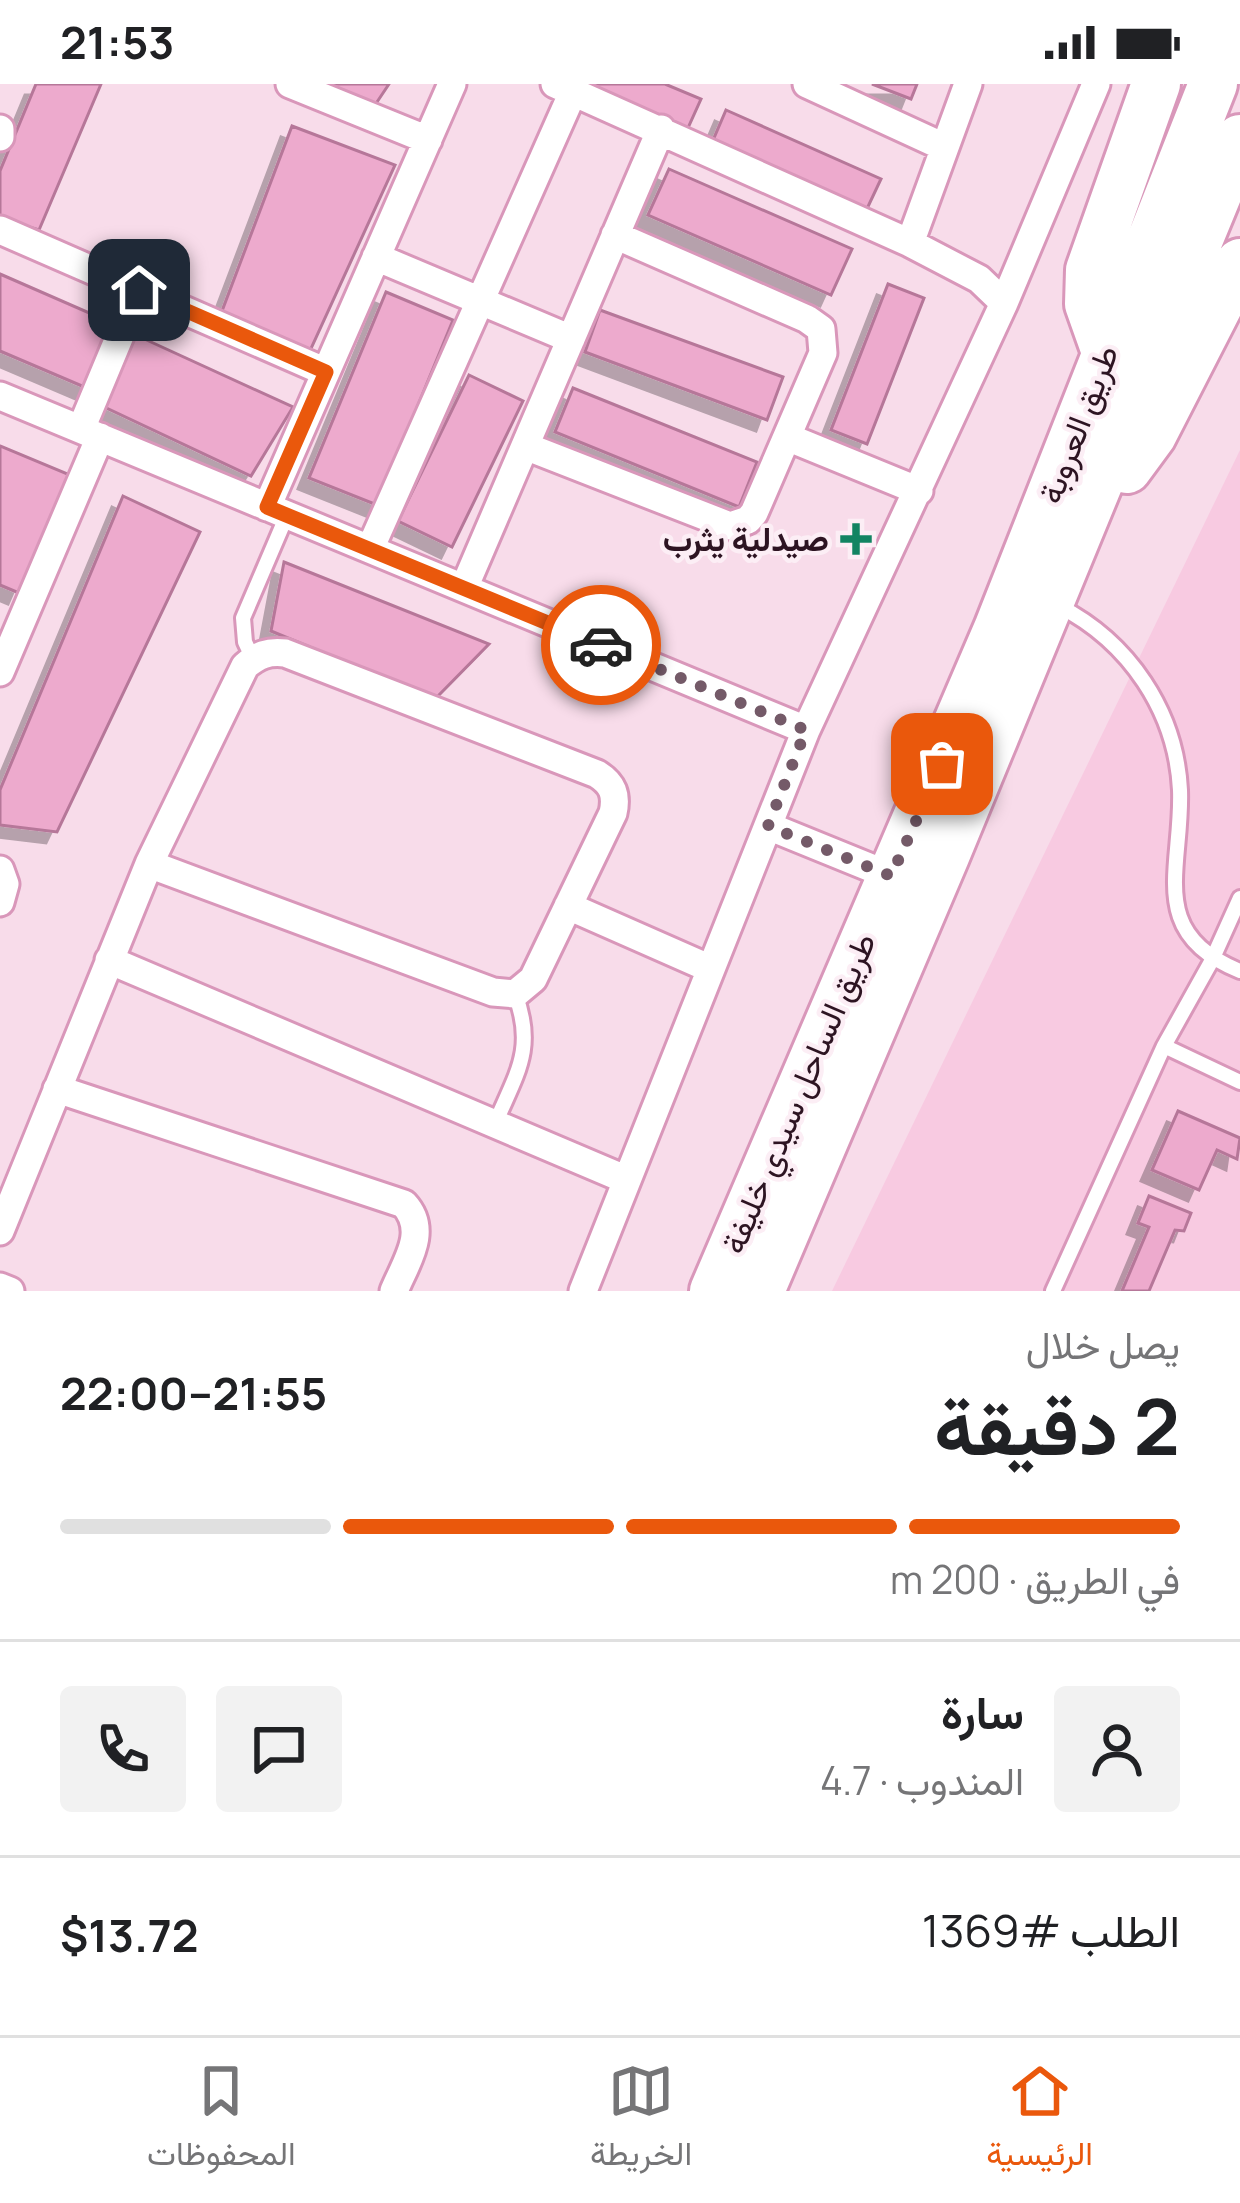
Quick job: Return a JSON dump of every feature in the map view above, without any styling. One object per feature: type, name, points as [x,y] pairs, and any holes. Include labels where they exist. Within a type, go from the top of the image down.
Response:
[{"type":"highway","points":[[1106,352],[1089,304],[1090,269],[1156,84]]},
{"type":"highway","name":"طريق العروبة","points":[[961,767],[1106,352],[1213,84]]},
{"type":"highway","name":"طريق العروبة","points":[[961,767],[1050,601],[1240,139]]},
{"type":"highway","points":[[1089,506],[1124,473],[1152,435],[1240,263]]},
{"type":"highway","points":[[760,1291],[961,767]]},
{"type":"highway","name":"طريق الساحل سيدي خليفة","points":[[714,1291],[891,876],[961,767]]},
{"type":"street","points":[[290,84],[428,140]]},
{"type":"street","points":[[277,511],[326,372],[452,84]]},
{"type":"street","points":[[807,84],[944,147]]},
{"type":"street","points":[[910,243],[968,84]]},
{"type":"street","points":[[583,1291],[806,730],[1004,303],[1096,84]]},
{"type":"street","points":[[370,550],[480,301],[564,88],[910,243],[980,279],[1004,303]]},
{"type":"street","points":[[464,588],[661,129]]},
{"type":"street","points":[[0,230],[326,372]]},
{"type":"street","points":[[525,446],[730,526],[754,513],[823,353],[820,329],[807,319],[615,235]]},
{"type":"street","points":[[376,257],[571,339]]},
{"type":"street","points":[[0,672],[10,624],[91,433],[139,290]]},
{"type":"street","points":[[0,396],[806,730]]},
{"type":"street","points":[[787,437],[919,491]]},
{"type":"street","points":[[0,1231],[11,1174],[58,1089],[149,864],[253,659],[263,653],[285,653],[607,780],[616,800],[533,979],[515,994],[493,992],[149,864]]},
{"type":"street","points":[[768,826],[891,876]]},
{"type":"street","points":[[0,870],[5,884],[0,902]]},
{"type":"street","points":[[568,906],[711,968]]},
{"type":"street","points":[[109,960],[627,1180]]},
{"type":"street","points":[[58,1089],[404,1204],[417,1228],[394,1291]]},
{"type":"street","points":[[0,1287],[10,1291]]},
{"type":"lane","points":[[253,659],[245,642],[243,618],[277,511]]},
{"type":"lane","points":[[1050,601],[1113,643],[1158,704],[1169,732],[1180,791],[1174,893],[1187,930],[1212,960],[1240,971]]},
{"type":"lane","points":[[1054,1291],[1164,1046],[1240,898]]},
{"type":"lane","points":[[495,1124],[526,1052],[527,1033],[515,994]]},
{"type":"lane","points":[[1164,1046],[1240,1082]]},
{"type":"shaded area","points":[[1240,450],[1240,1291],[832,1291]]},
{"type":"building","points":[[36,84],[101,84],[39,230],[0,218],[0,171]]},
{"type":"building","points":[[317,84],[389,84],[373,108]]},
{"type":"building","points":[[574,84],[665,84],[701,99],[687,130]]},
{"type":"building","points":[[872,84],[917,84],[911,99]]},
{"type":"building","points":[[726,110],[881,179],[865,213],[711,145]]},
{"type":"building","points":[[292,126],[395,165],[308,355],[219,319]]},
{"type":"building","points":[[669,169],[852,249],[831,295],[648,215]]},
{"type":"building","points":[[0,274],[117,325],[89,389],[0,351]]},
{"type":"building","points":[[888,284],[924,298],[867,444],[831,430]]},
{"type":"building","points":[[386,292],[453,320],[377,505],[309,478]]},
{"type":"building","points":[[600,310],[783,377],[767,420],[585,352]]},
{"type":"building","points":[[127,331],[293,407],[251,476],[98,404]]},
{"type":"building","points":[[469,375],[523,401],[452,547],[398,521]]},
{"type":"building","points":[[573,388],[757,462],[739,507],[555,432]]},
{"type":"building","points":[[0,446],[70,475],[19,593],[0,585]]},
{"type":"building","points":[[123,496],[200,532],[57,832],[0,825],[0,790]]},
{"type":"building","points":[[284,562],[489,644],[435,699],[271,631]]},
{"type":"building","points":[[1178,1111],[1240,1138],[1237,1159],[1217,1150],[1199,1190],[1152,1170]]},
{"type":"building","points":[[1149,1196],[1191,1213],[1184,1231],[1175,1230],[1149,1291],[1122,1291],[1149,1227],[1138,1223]]},
{"type":"way so far","points":[[601,645],[806,730],[768,826],[891,876],[942,764]]},
{"type":"place","name":"صيدلية يثرب","points":[[856,539]]},
{"type":"route","points":[[139,290],[326,372],[267,507],[601,645]]}]
